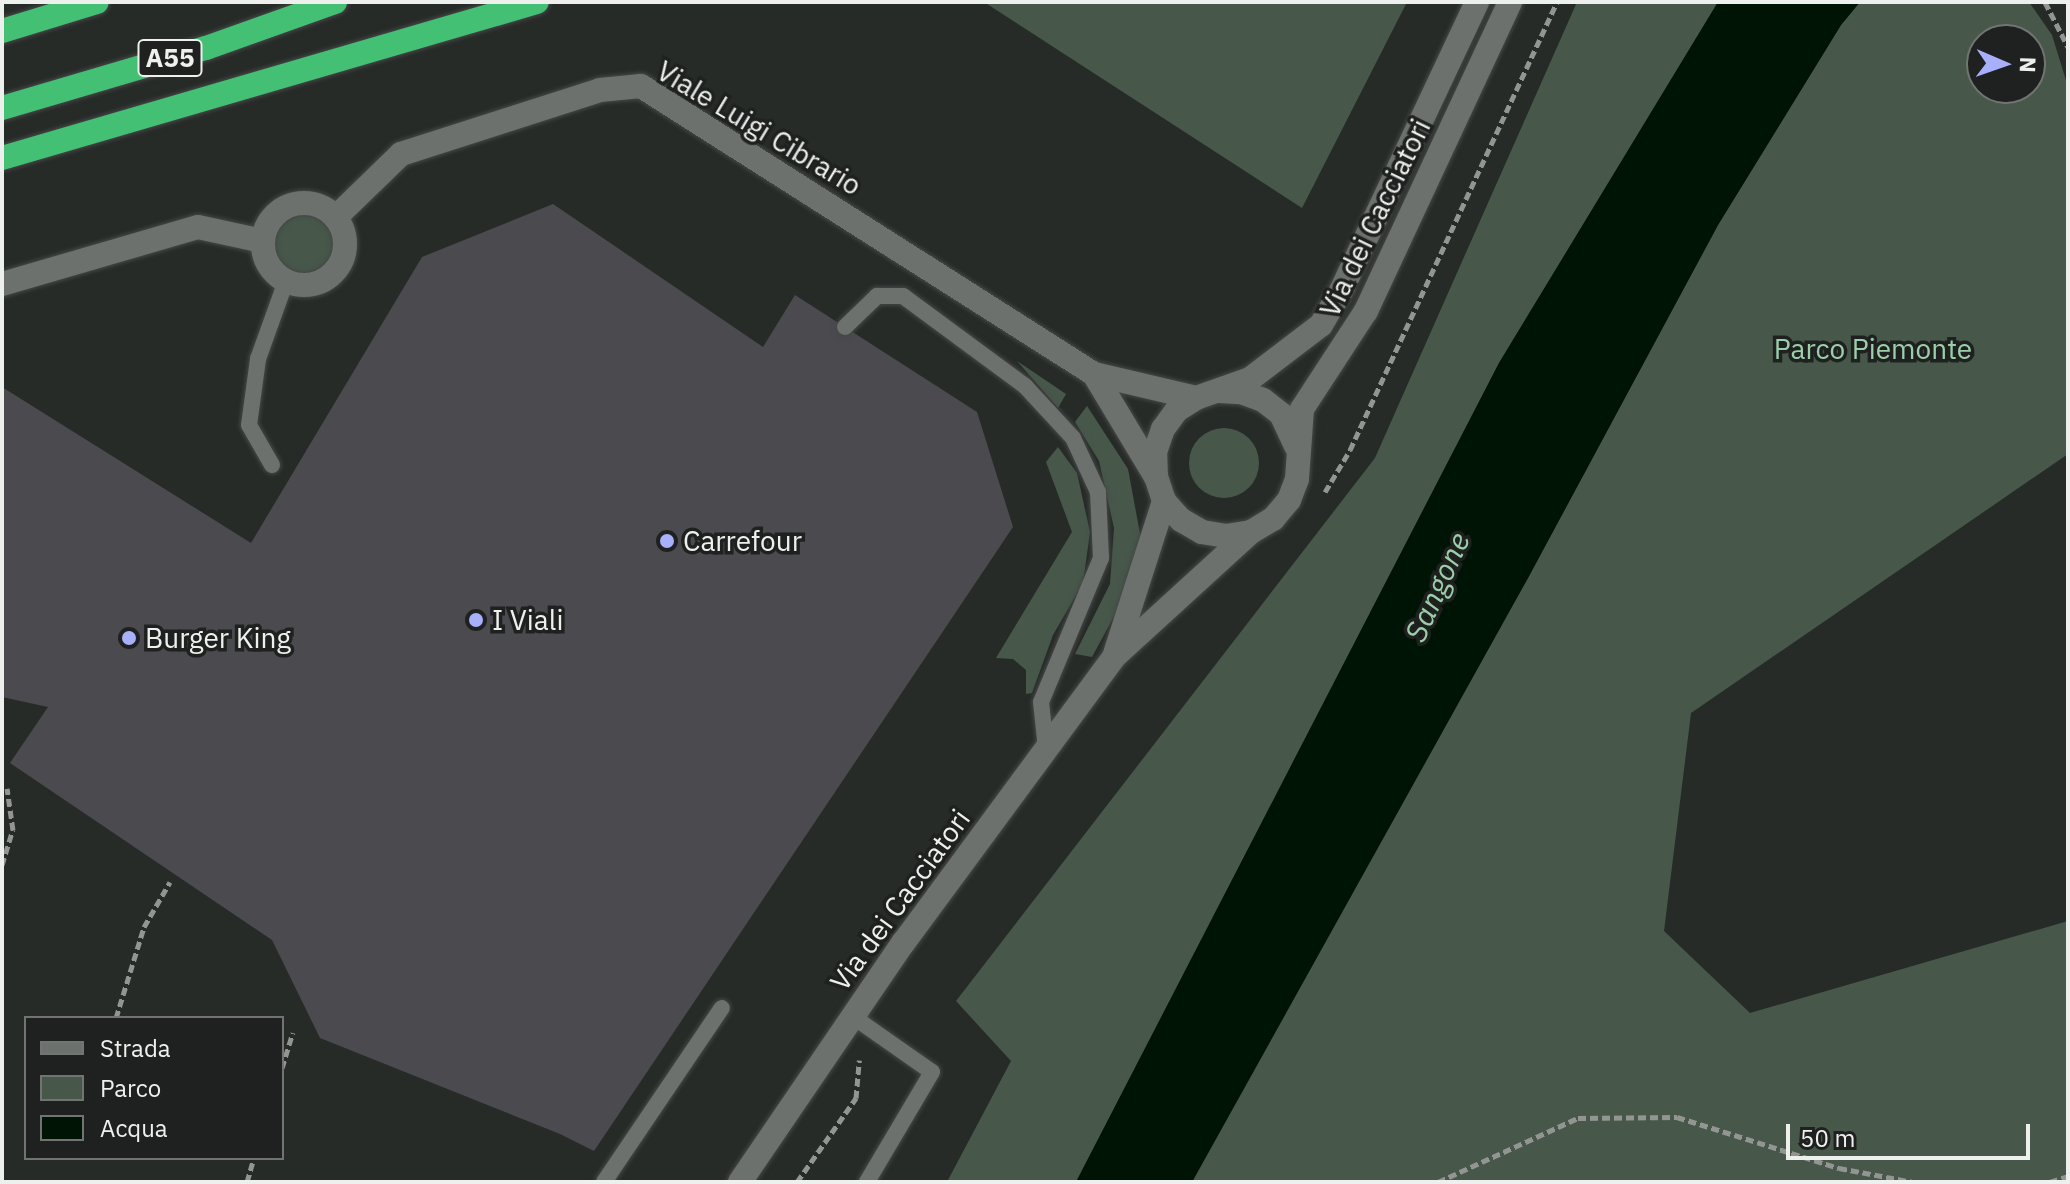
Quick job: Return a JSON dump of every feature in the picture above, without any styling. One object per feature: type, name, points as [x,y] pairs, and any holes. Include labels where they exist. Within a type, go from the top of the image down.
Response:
[{"type":"highway","points":[[2,31],[97,2]]},
{"type":"highway","name":"A55","points":[[2,108],[206,48],[335,2]]},
{"type":"highway","points":[[2,158],[537,2]]},
{"type":"street","name":"Via dei Cacciatori","points":[[1114,657],[1164,501],[1156,477],[1155,452],[1163,429],[1177,410],[1207,394],[1250,379],[1279,360],[1321,325],[1331,310],[1477,2]]},
{"type":"street","name":"Via dei Cacciatori","points":[[740,1182],[1114,657],[1251,532],[1273,519],[1289,500],[1297,479],[1299,425],[1310,392],[1339,357],[1366,311],[1510,2]]},
{"type":"street","name":"Viale Luigi Cibrario","points":[[336,217],[401,154],[600,90],[641,86],[1094,374]]},
{"type":"street","points":[[312,203],[336,217],[345,243],[337,269],[314,284],[286,281],[268,265],[263,241],[266,227],[284,207],[312,203]]},
{"type":"street","points":[[2,284],[198,227],[263,241]]},
{"type":"street","points":[[1094,374],[1207,394],[1241,392],[1263,400],[1281,414],[1293,434],[1299,456]]},
{"type":"street","points":[[1094,374],[1156,477]]},
{"type":"street","points":[[1164,501],[1181,520],[1202,532],[1227,536],[1251,532]]},
{"type":"lane","points":[[272,465],[249,425],[258,359],[286,281]]},
{"type":"lane","points":[[845,327],[877,296],[903,296],[1025,386],[1073,438],[1098,492],[1101,558],[1041,702],[1046,749]]},
{"type":"lane","points":[[604,1182],[722,1008]]},
{"type":"lane","points":[[858,1018],[932,1072],[867,1182]]},
{"type":"path","points":[[2045,2],[2068,47]]},
{"type":"path","points":[[2,865],[13,830],[7,788]]},
{"type":"path","points":[[117,1016],[144,927],[170,882]]},
{"type":"path","points":[[797,1182],[856,1098],[858,1018]]},
{"type":"path","points":[[284,1062],[293,1033]]},
{"type":"path","points":[[1438,1182],[1578,1118],[1677,1117],[1839,1168],[1913,1182]]},
{"type":"path","points":[[247,1182],[253,1160]]},
{"type":"path","points":[[2050,1182],[2068,1176]]},
{"type":"green space","points":[[984,2],[1407,2],[1302,208]]},
{"type":"green space","points":[[1577,2],[1718,2],[1499,363],[1076,1182],[947,1182],[1011,1061],[956,1001],[1375,458]]},
{"type":"green space","name":"Parco Piemonte","points":[[1860,2],[2029,2],[2044,24],[1966,24],[1966,104],[2046,104],[2046,26],[2052,35],[2068,87],[2068,454],[1691,713],[1664,931],[1750,1013],[2068,921],[2068,1182],[1192,1182],[1528,578],[1718,225],[1841,25]]},
{"type":"green space","points":[[298,213],[310,213],[327,222],[334,233],[334,257],[327,268],[310,277],[298,277],[286,272],[277,263],[272,251],[272,239],[277,227],[286,218]]},
{"type":"green space","points":[[1017,361],[1066,394],[1058,408]]},
{"type":"green space","points":[[1087,406],[1128,469],[1141,539],[1130,587],[1092,657],[1075,654],[1110,584],[1114,528],[1099,461],[1075,422]]},
{"type":"green space","points":[[1231,428],[1253,443],[1259,463],[1257,477],[1249,488],[1238,496],[1217,498],[1199,488],[1191,477],[1189,456],[1199,438],[1210,430]]},
{"type":"green space","points":[[1058,447],[1077,473],[1090,532],[1083,583],[1053,635],[1032,693],[1026,694],[1026,670],[1013,659],[996,658],[1072,532],[1046,462]]},
{"type":"water","name":"Sangone","points":[[1718,2],[1860,2],[1841,25],[1718,225],[1528,578],[1192,1182],[1076,1182],[1499,363]]},
{"type":"building","name":"I Viali","points":[[553,204],[763,347],[795,295],[977,412],[1013,527],[594,1151],[560,1134],[320,1038],[272,940],[10,763],[48,707],[2,697],[2,387],[251,543],[422,257]]},
{"type":"place","name":"Carrefour","points":[[667,541]]},
{"type":"place","name":"I Viali","points":[[476,620]]},
{"type":"place","name":"Burger King","points":[[129,638]]}]
